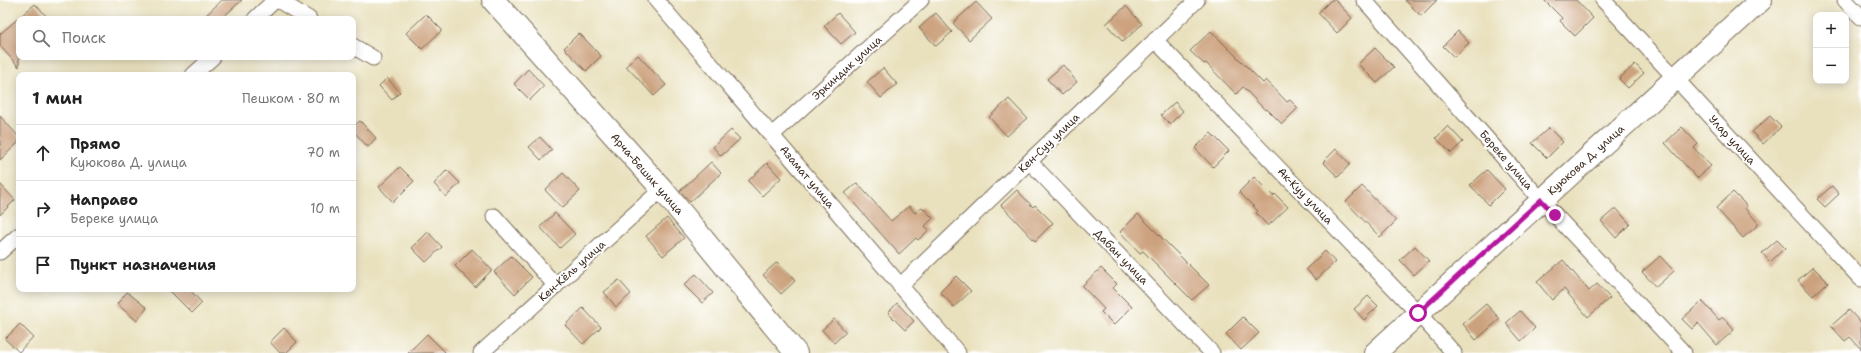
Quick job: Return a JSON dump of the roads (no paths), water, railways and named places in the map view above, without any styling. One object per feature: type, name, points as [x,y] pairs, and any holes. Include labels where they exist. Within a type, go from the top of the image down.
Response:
[{"type":"street","points":[[258,16],[277,0],[304,16]]},
{"type":"street","name":"Арча-Бешик улица","points":[[493,0],[662,189],[796,353]]},
{"type":"street","name":"Азамат улица","points":[[656,0],[958,353]]},
{"type":"street","name":"Эркиндик улица","points":[[772,135],[921,0]]},
{"type":"street","name":"Кен-Суу улица","points":[[900,286],[1197,0]]},
{"type":"street","name":"Береке улица","points":[[1364,0],[1541,200],[1684,353]]},
{"type":"street","name":"Улар улица","points":[[1603,0],[1675,80],[1861,279]]},
{"type":"street","name":"Куюкова Д. улица","points":[[1375,353],[1761,0]]},
{"type":"street","points":[[1845,0],[1861,17]]},
{"type":"street","name":"Ак-Куу улица","points":[[1156,40],[1418,313],[1454,353]]},
{"type":"street","points":[[356,48],[373,58]]},
{"type":"street","points":[[196,72],[210,60]]},
{"type":"street","name":"Дабан улица","points":[[1030,162],[1212,353]]},
{"type":"street","name":"Кен-Кёль улица","points":[[481,353],[662,189]]},
{"type":"street","points":[[494,216],[556,286]]},
{"type":"street","points":[[0,252],[16,238]]}]
